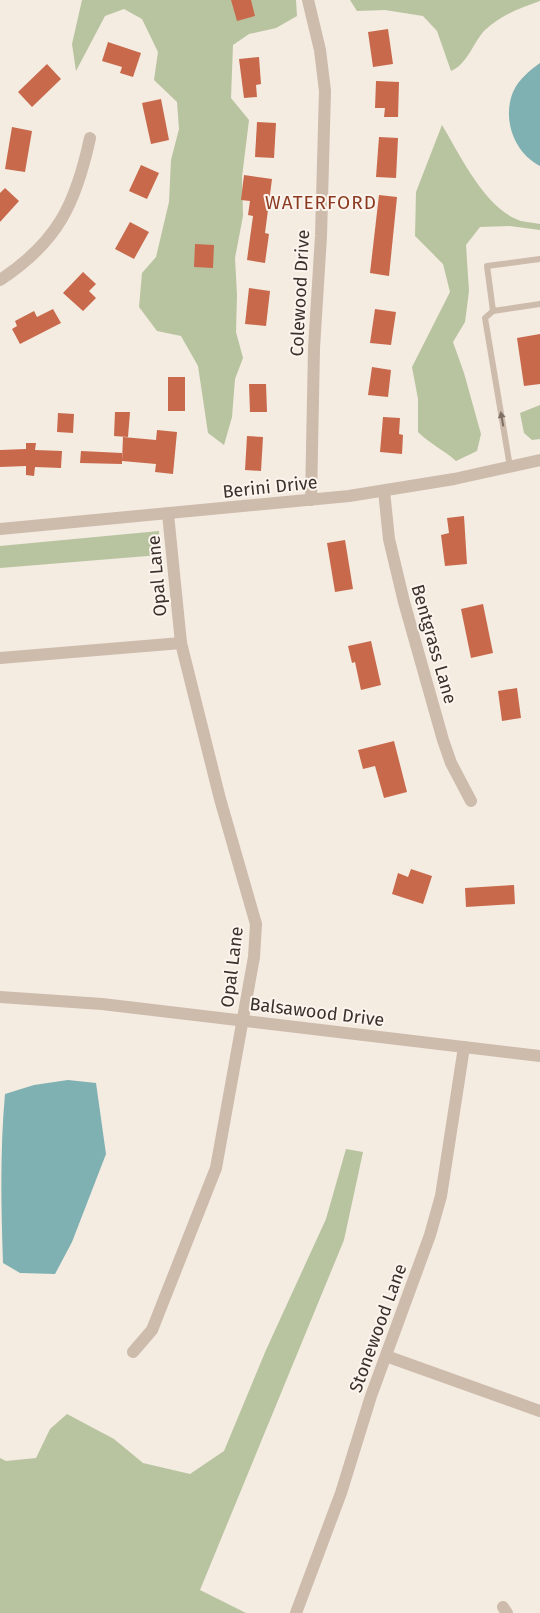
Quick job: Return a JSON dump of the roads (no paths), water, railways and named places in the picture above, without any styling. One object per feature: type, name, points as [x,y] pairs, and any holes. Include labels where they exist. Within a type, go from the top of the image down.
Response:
[{"type":"street","name":"Colewood Drive","points":[[308,0],[320,50],[324,91],[321,236],[314,348],[311,500]]},
{"type":"street","points":[[0,280],[34,254],[62,220],[73,200],[83,173],[90,138]]},
{"type":"street","name":"Berini Drive","points":[[0,530],[384,492],[540,460]]},
{"type":"street","name":"Bentgrass Lane","points":[[384,492],[388,529],[404,602],[443,740],[471,801]]},
{"type":"street","name":"Opal Lane","points":[[133,1352],[152,1330],[216,1168],[254,957],[256,924],[220,799],[181,643],[168,514]]},
{"type":"street","points":[[0,658],[181,643]]},
{"type":"street","name":"Balsawood Drive","points":[[0,997],[102,1004],[540,1056]]},
{"type":"street","name":"Stonewood Lane","points":[[296,1613],[341,1493],[371,1396],[430,1235],[441,1196],[464,1047]]},
{"type":"street","points":[[386,1356],[540,1410]]},
{"type":"lane","points":[[493,311],[487,266],[540,258]]},
{"type":"lane","points":[[510,467],[485,318],[493,311],[540,304]]},
{"type":"water","points":[[540,63],[540,166],[523,153],[517,144],[510,124],[509,113],[515,87]]},
{"type":"water","points":[[68,1080],[96,1083],[106,1154],[72,1242],[55,1274],[20,1273],[3,1263],[1,1178],[5,1094],[34,1085]]},
{"type":"district","name":"WATERFORD","points":[[321,202]]}]
